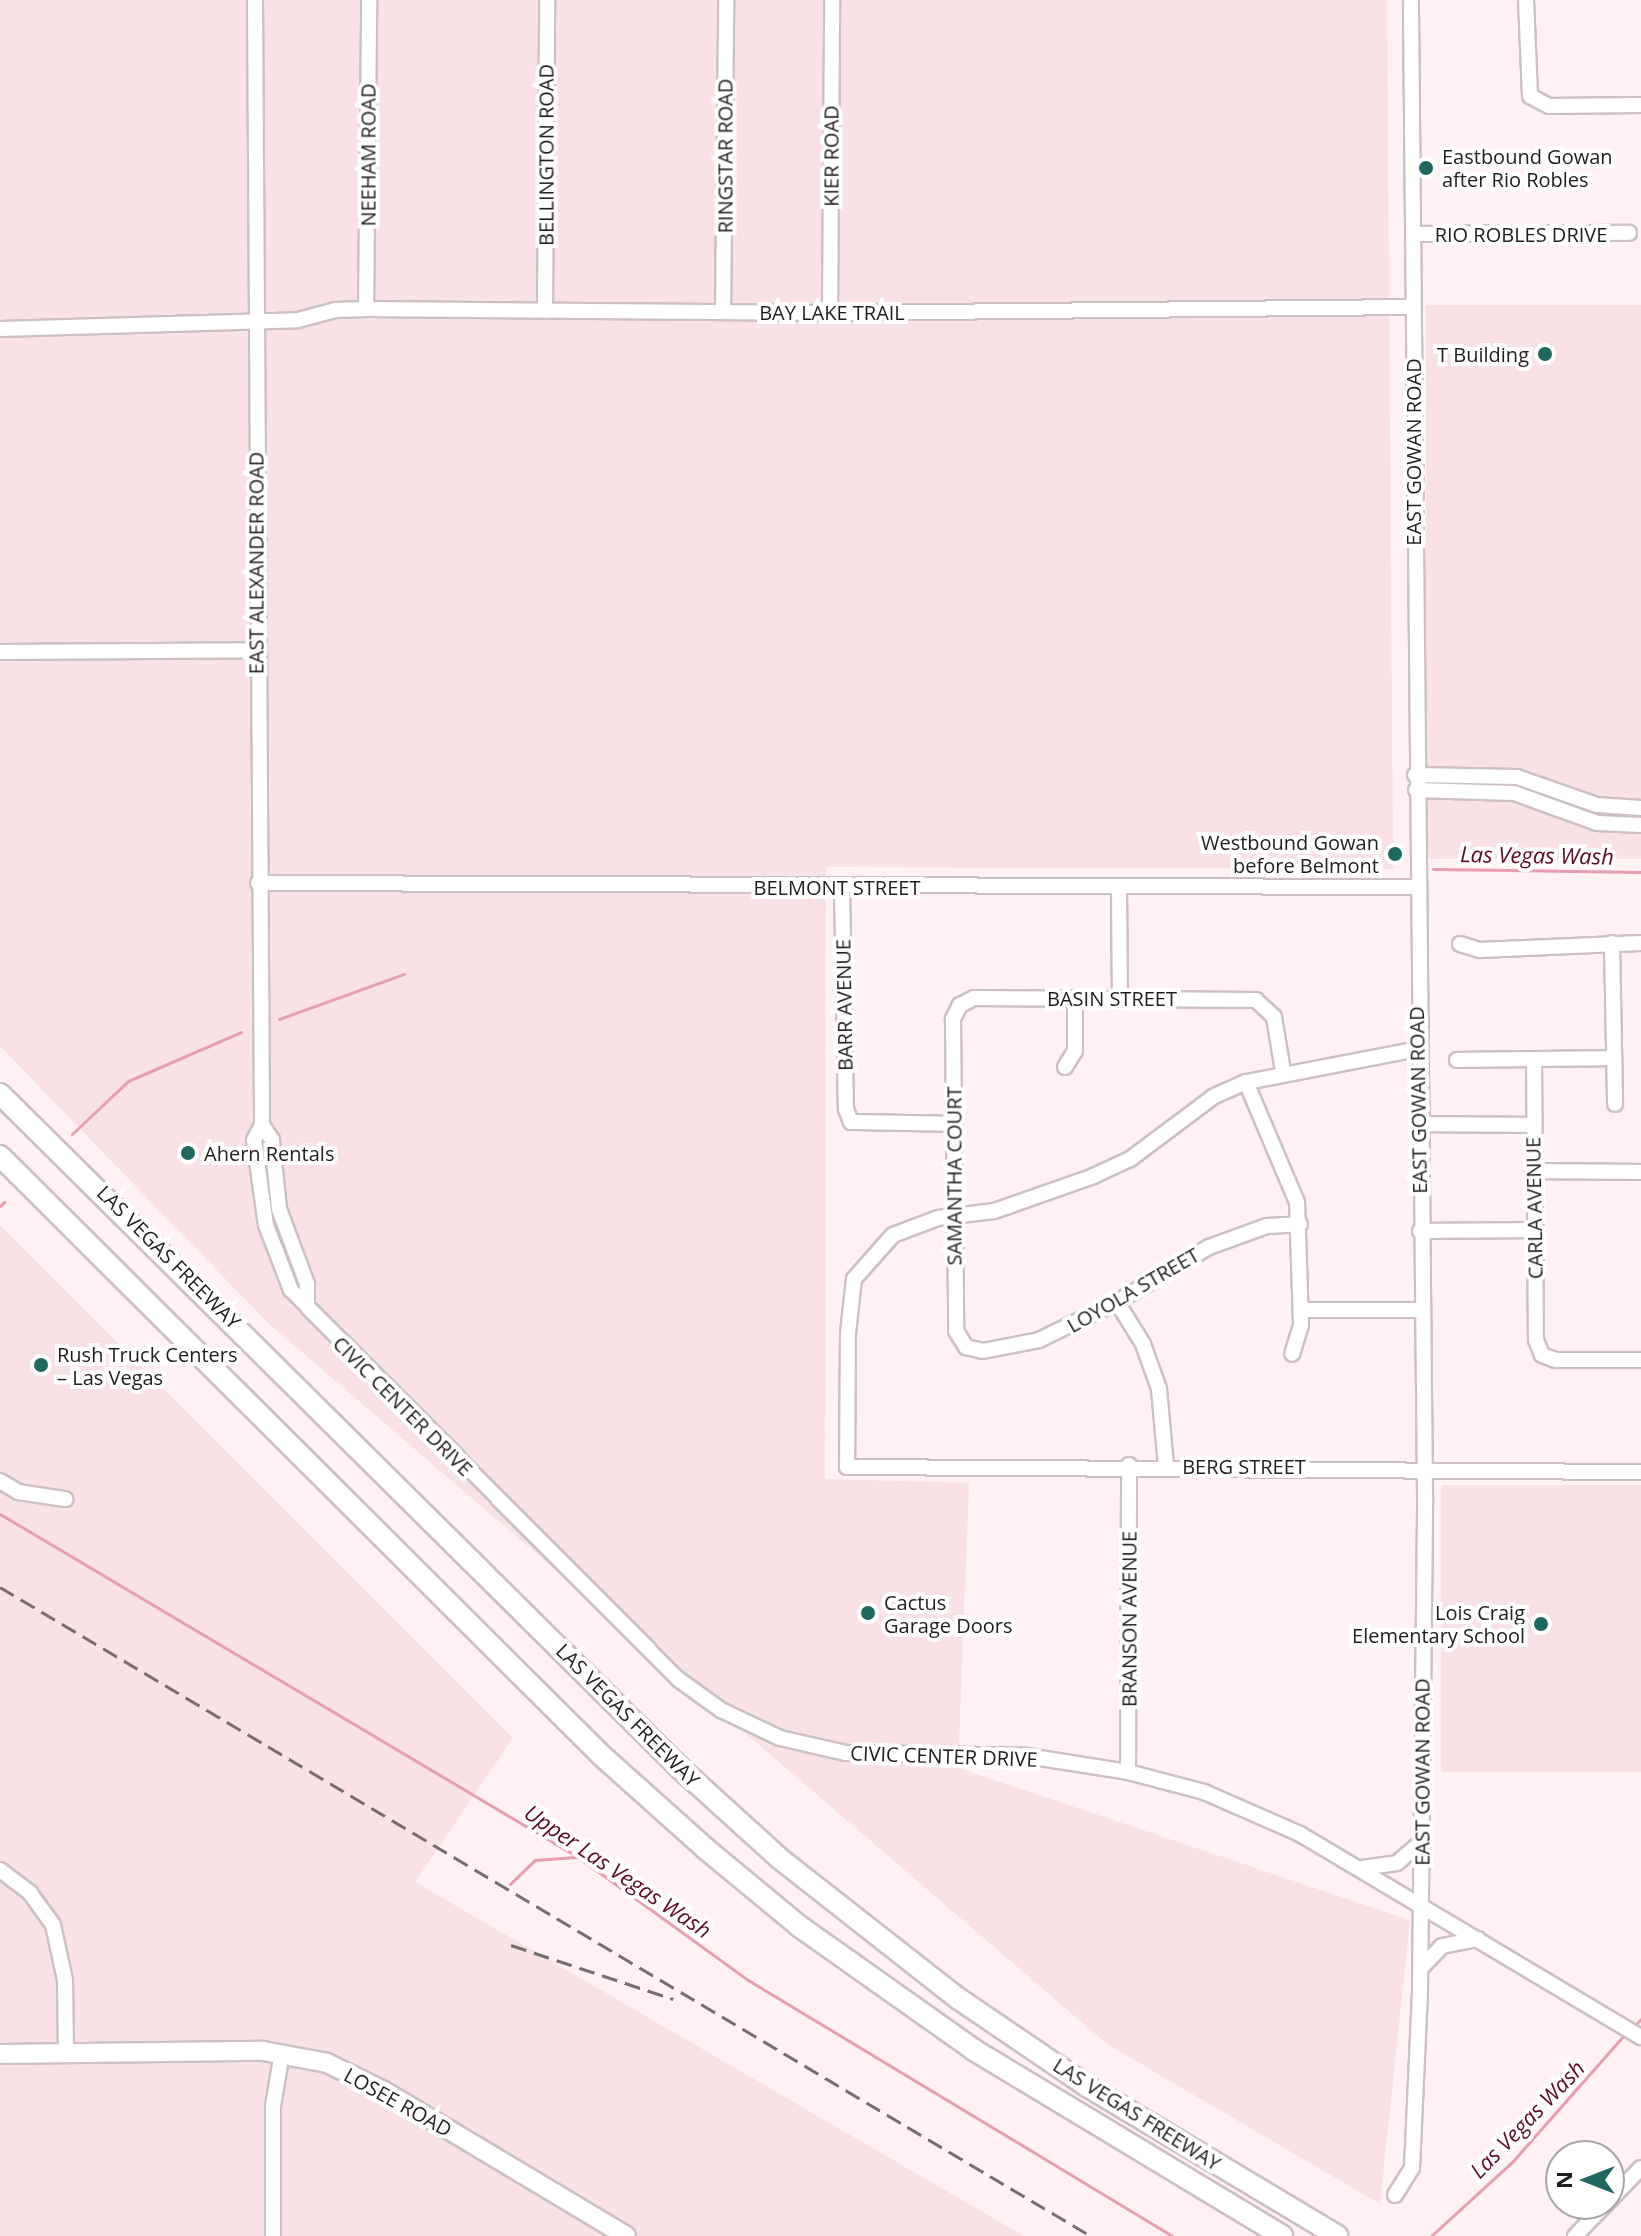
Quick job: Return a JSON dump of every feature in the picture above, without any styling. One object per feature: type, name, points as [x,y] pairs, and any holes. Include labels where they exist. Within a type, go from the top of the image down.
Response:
[{"type":"highway","name":"LAS VEGAS FREEWAY","points":[[0,1094],[681,1769],[779,1858],[869,1932],[997,2025],[1338,2236]]},
{"type":"highway","name":"LAS VEGAS FREEWAY","points":[[0,1156],[601,1755],[706,1849],[835,1952],[974,2050],[1282,2236]]},
{"type":"main road","name":"LOSEE ROAD","points":[[0,2054],[282,2053],[327,2063],[384,2091],[626,2236]]},
{"type":"street","name":"EAST ALEXANDER ROAD","points":[[255,0],[256,650],[262,1125],[272,1140],[279,1209],[307,1284],[307,1302]]},
{"type":"street","name":"NEEHAM ROAD","points":[[366,309],[369,0]]},
{"type":"street","name":"BELLINGTON ROAD","points":[[545,311],[547,0]]},
{"type":"street","name":"RINGSTAR ROAD","points":[[723,312],[726,0]]},
{"type":"street","name":"KIER ROAD","points":[[830,313],[832,0]]},
{"type":"street","name":"EAST GOWAN ROAD","points":[[1395,2195],[1412,2168],[1421,1968],[1425,1469],[1420,1310],[1411,0]]},
{"type":"street","points":[[1526,0],[1530,96],[1549,106],[1641,105]]},
{"type":"street","name":"RIO ROBLES DRIVE","points":[[1413,234],[1629,233]]},
{"type":"street","name":"BAY LAKE TRAIL","points":[[0,329],[254,322],[366,309],[830,313],[1411,307]]},
{"type":"street","points":[[0,652],[256,650]]},
{"type":"street","points":[[1416,783],[1517,777],[1597,805],[1641,808]]},
{"type":"street","points":[[1416,783],[1514,793],[1597,823],[1641,825]]},
{"type":"street","name":"BELMONT STREET","points":[[258,883],[1416,887]]},
{"type":"street","name":"BARR AVENUE","points":[[842,887],[846,1109],[851,1122],[954,1124]]},
{"type":"street","points":[[1119,888],[1120,998]]},
{"type":"street","points":[[1612,943],[1615,1104]]},
{"type":"street","points":[[1460,944],[1480,950],[1641,943]]},
{"type":"street","name":"BASIN STREET","points":[[960,1005],[974,998],[1120,998],[1265,1004],[1274,1017],[1283,1071]]},
{"type":"street","points":[[1065,1067],[1075,1051],[1075,998]]},
{"type":"street","name":"SAMANTHA COURT","points":[[960,1005],[953,1019],[954,1217],[956,1331],[966,1347]]},
{"type":"street","points":[[954,1217],[994,1211],[1118,1165],[1213,1097],[1246,1082],[1283,1071],[1418,1049]]},
{"type":"street","points":[[1457,1060],[1614,1058]]},
{"type":"street","name":"CARLA AVENUE","points":[[1534,1059],[1532,1171],[1536,1230],[1536,1340],[1542,1355],[1556,1360],[1641,1360]]},
{"type":"street","points":[[1246,1082],[1288,1171],[1300,1224],[1301,1310],[1292,1354]]},
{"type":"street","points":[[1419,1124],[1532,1125]]},
{"type":"street","points":[[1532,1171],[1641,1172]]},
{"type":"street","name":"BERG STREET","points":[[954,1217],[921,1222],[893,1235],[854,1279],[848,1333],[847,1467],[1129,1465],[1641,1472]]},
{"type":"street","name":"LOYOLA STREET","points":[[966,1347],[983,1351],[1039,1340],[1117,1302],[1239,1233],[1300,1224]]},
{"type":"street","points":[[1420,1231],[1536,1230]]},
{"type":"street","name":"CIVIC CENTER DRIVE","points":[[307,1302],[332,1336],[678,1679],[721,1710],[780,1738],[846,1753],[1027,1756],[1128,1772],[1204,1792],[1275,1820],[1359,1867],[1641,2037]]},
{"type":"street","points":[[1117,1302],[1143,1344],[1159,1389],[1166,1466]]},
{"type":"street","points":[[1301,1310],[1420,1310]]},
{"type":"street","name":"BRANSON AVENUE","points":[[1128,1772],[1129,1465]]},
{"type":"street","points":[[0,1481],[18,1492],[65,1499]]},
{"type":"street","points":[[1359,1867],[1387,1867],[1421,1842]]},
{"type":"street","points":[[0,1870],[30,1893],[53,1925],[65,1980],[66,2053]]},
{"type":"street","points":[[1421,1968],[1442,1946],[1478,1939]]},
{"type":"street","points":[[273,2236],[273,2106],[282,2053]]},
{"type":"street","points":[[1625,2184],[1641,2168]]},
{"type":"street","points":[[1575,2236],[1591,2220]]},
{"type":"shaded area","points":[[0,0],[1387,0],[1393,869],[826,867],[825,1479],[969,1483],[958,1768],[1410,1920],[1380,2204],[1107,2044],[268,1323],[0,1046]]},
{"type":"shaded area","points":[[1426,305],[1641,305],[1641,859],[1426,859]]},
{"type":"shaded area","points":[[0,1225],[513,1738],[415,1882],[1024,2236],[0,2236]]},
{"type":"shaded area","name":"Lois Craig Elementary School","points":[[1441,1485],[1641,1485],[1641,1772],[1441,1772]]},
{"type":"waterway","name":"Las Vegas Wash","points":[[1433,869],[1641,872]]},
{"type":"waterway","name":"Las Vegas Wash","points":[[279,1019],[404,974]]},
{"type":"waterway","name":"Las Vegas Wash","points":[[72,1134],[128,1081],[241,1032]]},
{"type":"waterway","name":"Las Vegas Wash","points":[[0,1206],[4,1202]]},
{"type":"waterway","name":"Upper Las Vegas Wash","points":[[0,1514],[578,1857],[748,1980],[1172,2236]]},
{"type":"waterway","points":[[510,1884],[535,1860],[576,1857]]},
{"type":"waterway","name":"Las Vegas Wash","points":[[1633,2027],[1641,2019]]},
{"type":"waterway","name":"Las Vegas Wash","points":[[1431,2236],[1513,2161],[1625,2034]]},
{"type":"railway","points":[[0,1587],[1091,2236]]},
{"type":"railway","points":[[511,1945],[673,1999]]},
{"type":"place","name":"Eastbound Gowan after Rio Robles","points":[[1426,168]]},
{"type":"place","name":"T Building","points":[[1545,354]]},
{"type":"place","name":"Westbound Gowan before Belmont","points":[[1395,854]]},
{"type":"place","name":"Ahern Rentals","points":[[188,1153]]},
{"type":"place","name":"Rush Truck Centers – Las Vegas","points":[[41,1365]]},
{"type":"place","name":"Cactus Garage Doors","points":[[868,1613]]},
{"type":"place","name":"Lois Craig Elementary School","points":[[1541,1624]]}]
